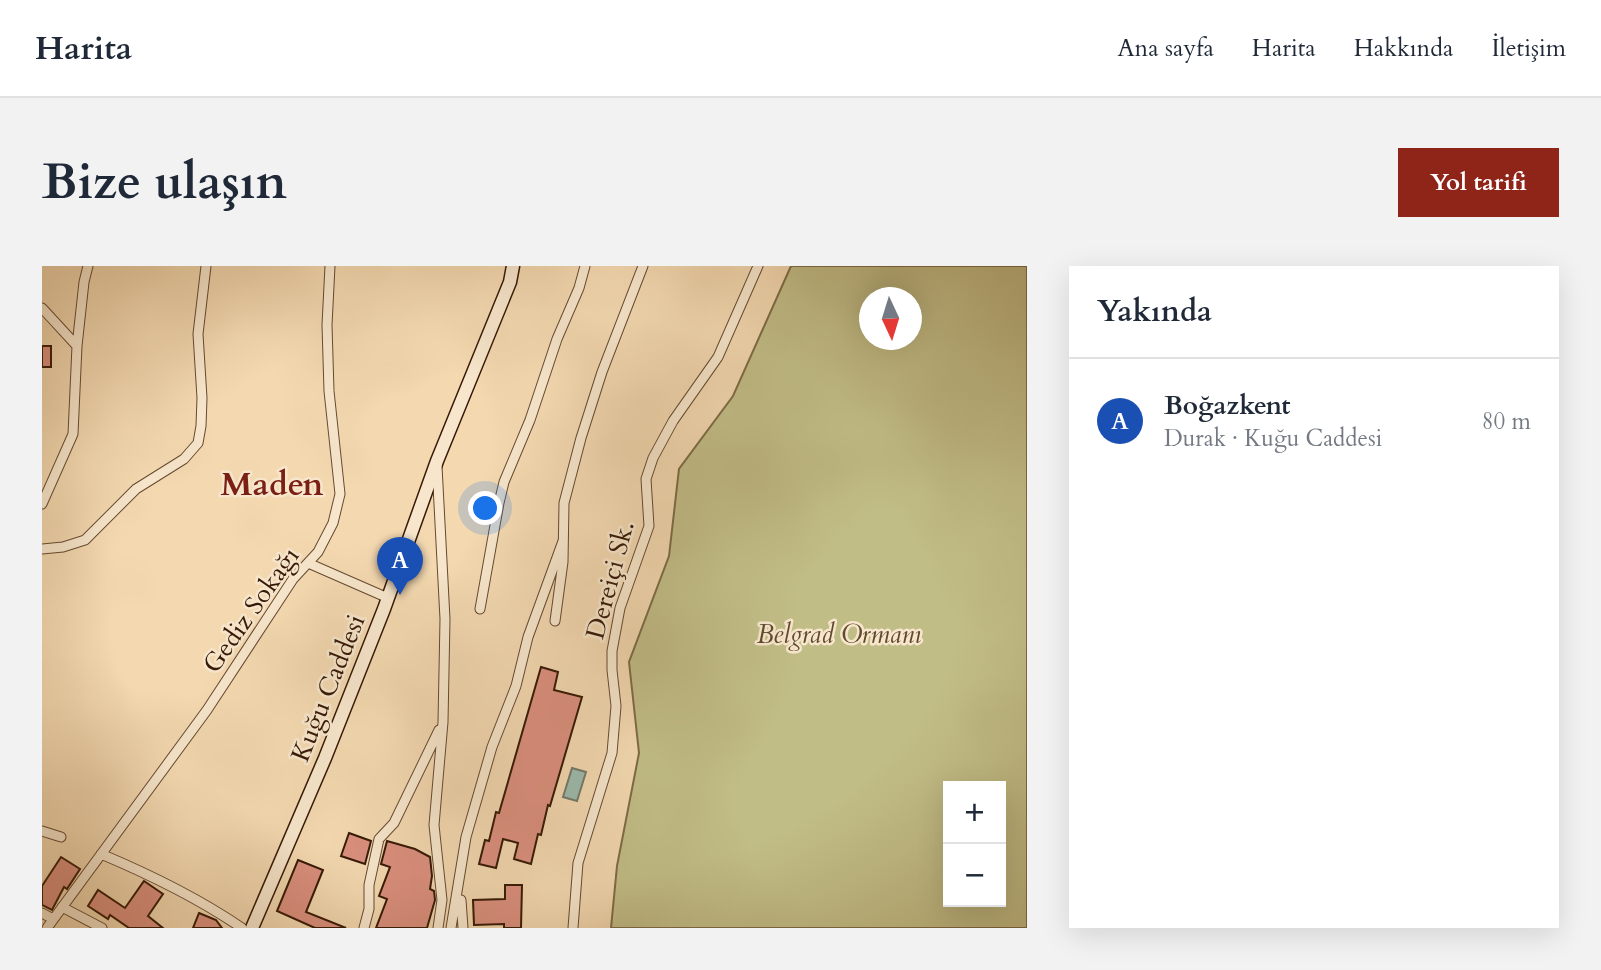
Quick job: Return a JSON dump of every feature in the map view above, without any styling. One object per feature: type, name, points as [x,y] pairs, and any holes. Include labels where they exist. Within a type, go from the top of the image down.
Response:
[{"type":"street","points":[[42,504],[73,434],[78,346],[88,266]]},
{"type":"street","points":[[42,549],[63,547],[85,540],[136,489],[184,459],[198,443],[202,398],[198,334],[206,266]]},
{"type":"street","name":"Gediz Sokağı","points":[[47,928],[207,709],[293,579],[318,552],[333,523],[340,494],[329,391],[327,325],[330,266]]},
{"type":"street","name":"Kuğu Caddesi","points":[[252,928],[325,758],[388,598],[437,461],[510,282],[513,266]]},
{"type":"street","points":[[481,609],[504,482],[530,420],[585,266]]},
{"type":"street","points":[[555,621],[563,562],[565,503],[581,438],[602,372],[643,266]]},
{"type":"street","name":"Dereiçi Sk.","points":[[574,923],[578,863],[612,753],[616,706],[612,651],[621,607],[649,526],[646,479],[653,458],[673,421],[718,357],[758,266]]},
{"type":"street","points":[[42,308],[78,346]]},
{"type":"street","points":[[437,461],[445,619],[443,722],[435,825],[442,900],[438,928]]},
{"type":"street","points":[[452,928],[466,837],[492,747],[516,686],[528,637],[563,541]]},
{"type":"street","points":[[308,563],[388,598]]},
{"type":"street","points":[[364,928],[369,909],[369,885],[379,839],[394,823],[443,722]]},
{"type":"street","points":[[42,831],[61,837]]},
{"type":"street","points":[[102,854],[149,874],[242,928]]},
{"type":"street","points":[[459,888],[463,928]]},
{"type":"street","points":[[62,907],[102,928]]},
{"type":"street","points":[[42,913],[53,919]]},
{"type":"street","points":[[574,923],[579,928]]},
{"type":"green space","name":"Belgrad Ormanı","points":[[791,266],[1027,266],[1027,928],[611,928],[617,866],[639,753],[629,662],[669,556],[679,469],[733,396]]},
{"type":"shaded area","points":[[572,768],[586,772],[577,801],[563,797]]},
{"type":"building","points":[[42,346],[51,346],[51,367],[42,367]]},
{"type":"building","points":[[541,667],[558,672],[554,690],[582,697],[541,835],[538,834],[531,864],[514,859],[518,843],[503,839],[496,868],[479,864],[485,840],[489,841],[496,812],[499,813]]},
{"type":"building","points":[[349,833],[371,841],[365,864],[341,856]]},
{"type":"building","points":[[387,841],[415,849],[430,857],[430,889],[434,891],[435,900],[427,928],[376,928],[387,899],[379,896],[390,867],[381,864]]},
{"type":"building","points":[[61,857],[80,869],[67,889],[64,887],[52,910],[42,905],[42,886]]},
{"type":"building","points":[[298,860],[323,870],[306,912],[346,928],[315,928],[277,911]]},
{"type":"building","points":[[144,881],[163,894],[148,916],[163,928],[129,928],[110,915],[108,919],[88,906],[98,890],[125,908]]},
{"type":"building","points":[[505,885],[522,885],[521,928],[504,928],[504,924],[474,925],[473,900],[505,899]]},
{"type":"building","points":[[199,913],[216,920],[222,928],[193,928]]},
{"type":"place","name":"Boğazkent","points":[[400,595]]},
{"type":"district","name":"Maden","points":[[272,484]]}]
